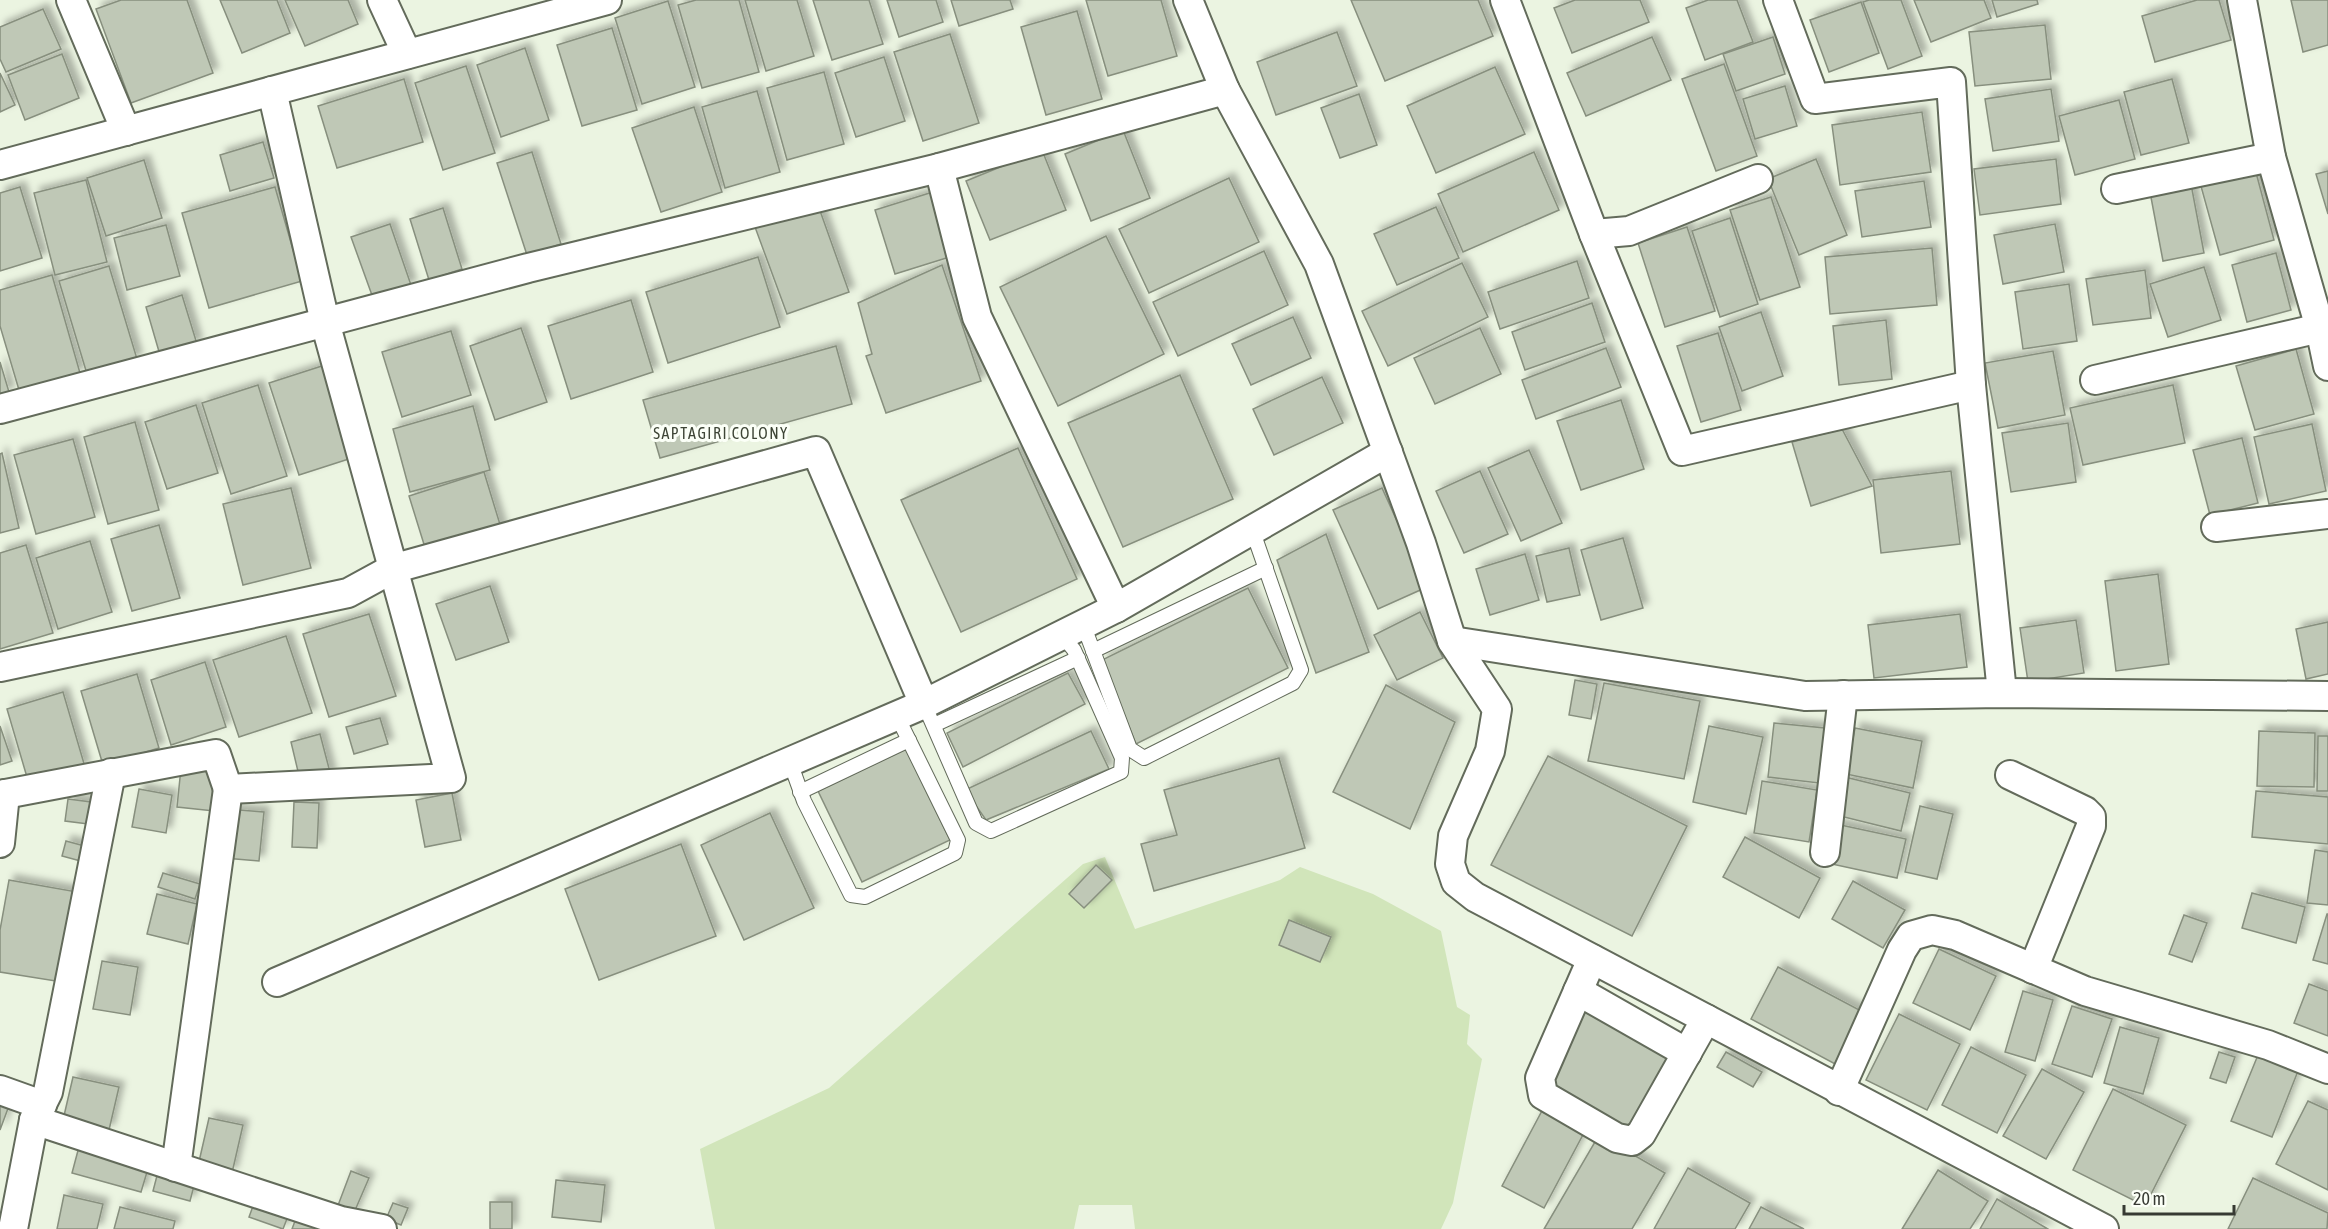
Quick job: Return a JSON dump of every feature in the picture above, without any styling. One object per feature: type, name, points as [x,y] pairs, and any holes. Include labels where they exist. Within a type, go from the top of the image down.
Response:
[{"type":"street","points":[[71,0],[126,131]]},
{"type":"street","points":[[382,0],[406,54]]},
{"type":"street","points":[[0,165],[406,54],[573,4],[607,0]]},
{"type":"street","points":[[1188,0],[1226,90],[1319,264],[1421,543],[1452,641],[1497,709],[1490,751],[1454,836],[1450,864],[1456,882],[1475,897],[2104,1229]]},
{"type":"street","points":[[1505,0],[1594,234],[1682,451],[1971,385]]},
{"type":"street","points":[[1778,0],[1815,99],[1951,82],[1971,385],[2002,693]]},
{"type":"street","points":[[2242,0],[2271,157],[2320,328],[2328,366]]},
{"type":"street","points":[[0,409],[528,268],[939,168],[1226,90]]},
{"type":"street","points":[[228,789],[452,778],[325,322],[272,91]]},
{"type":"street","points":[[2116,189],[2271,157]]},
{"type":"street","points":[[939,168],[977,317],[1116,608]]},
{"type":"street","points":[[1594,234],[1629,231],[1758,179]]},
{"type":"street","points":[[2095,380],[2320,328]]},
{"type":"street","points":[[0,667],[348,593],[392,569],[816,451],[929,715]]},
{"type":"street","points":[[278,982],[790,762],[903,728],[929,715],[1073,629],[1116,608],[1388,452]]},
{"type":"street","points":[[2217,527],[2328,514]]},
{"type":"street","points":[[1452,641],[1805,696],[2002,693],[2328,696]]},
{"type":"street","points":[[1825,852],[1843,695]]},
{"type":"street","points":[[0,843],[3,794],[216,754],[228,789],[176,1167]]},
{"type":"street","points":[[13,1229],[38,1112],[48,1092],[111,773]]},
{"type":"street","points":[[2010,775],[2085,811],[2091,817],[2091,826],[2033,969]]},
{"type":"street","points":[[1839,1091],[1902,950],[1911,936],[1932,930],[1955,934],[2085,991],[2268,1045],[2328,1069]]},
{"type":"street","points":[[1592,959],[1540,1078],[1543,1095],[1617,1138],[1632,1141],[1641,1134],[1706,1019]]},
{"type":"street","points":[[1578,991],[1687,1053]]},
{"type":"street","points":[[0,1090],[38,1112],[176,1167],[341,1221],[382,1229]]},
{"type":"lane","points":[[1073,629],[1093,651],[1130,749],[1144,758],[1293,683],[1301,670],[1252,529]]},
{"type":"lane","points":[[1093,651],[1266,568]]},
{"type":"lane","points":[[1073,629],[1078,658],[1122,759],[1121,772],[991,831],[976,823],[929,715],[1078,658]]},
{"type":"lane","points":[[790,762],[800,792],[851,895],[865,897],[955,853],[958,840],[903,728],[800,792]]},
{"type":"green space","points":[[1105,857],[1135,929],[1280,880],[1300,867],[1373,894],[1441,931],[1457,1007],[1470,1015],[1467,1044],[1482,1059],[1453,1203],[1441,1229],[1135,1229],[1132,1205],[1079,1205],[1074,1229],[715,1229],[700,1149],[829,1088],[1083,864]]},
{"type":"building","points":[[121,0],[187,0],[213,73],[131,103],[96,9]]},
{"type":"building","points":[[220,0],[277,0],[290,33],[242,53]]},
{"type":"building","points":[[285,0],[348,0],[358,24],[305,46]]},
{"type":"building","points":[[696,0],[739,0],[759,72],[702,88],[678,5]]},
{"type":"building","points":[[745,0],[797,0],[814,56],[766,71]]},
{"type":"building","points":[[813,0],[869,0],[883,44],[832,60]]},
{"type":"building","points":[[887,0],[936,0],[943,22],[899,37]]},
{"type":"building","points":[[951,0],[1010,0],[1013,9],[959,26]]},
{"type":"building","points":[[1086,0],[1161,0],[1177,56],[1108,76]]},
{"type":"building","points":[[1351,0],[1478,0],[1493,36],[1385,81]]},
{"type":"building","points":[[1575,0],[1640,0],[1649,22],[1572,53],[1554,8]]},
{"type":"building","points":[[1708,0],[1737,0],[1753,42],[1705,60],[1686,8]]},
{"type":"building","points":[[1901,0],[1922,56],[1888,69],[1863,2]]},
{"type":"building","points":[[1914,0],[1984,0],[1991,18],[1931,42]]},
{"type":"building","points":[[1992,0],[2037,0],[2038,4],[1997,17]]},
{"type":"building","points":[[2197,0],[2219,0],[2231,40],[2155,62],[2142,16]]},
{"type":"building","points":[[2291,0],[2328,0],[2328,45],[2303,52]]},
{"type":"building","points":[[668,1],[695,87],[642,104],[615,18]]},
{"type":"building","points":[[1861,2],[1879,53],[1829,72],[1810,20]]},
{"type":"building","points":[[43,9],[61,49],[6,72],[0,59],[0,27]]},
{"type":"building","points":[[1077,11],[1102,99],[1046,115],[1021,27]]},
{"type":"building","points":[[2045,25],[2051,79],[1975,86],[1969,32]]},
{"type":"building","points":[[612,28],[637,110],[582,126],[557,45]]},
{"type":"building","points":[[1337,32],[1357,86],[1276,115],[1257,62]]},
{"type":"building","points":[[950,34],[979,123],[923,141],[894,52]]},
{"type":"building","points":[[1652,37],[1671,80],[1586,116],[1567,73]]},
{"type":"building","points":[[1773,37],[1785,74],[1736,91],[1723,54]]},
{"type":"building","points":[[525,48],[549,120],[501,137],[477,65]]},
{"type":"building","points":[[62,54],[79,98],[25,120],[8,75]]},
{"type":"building","points":[[884,57],[905,121],[856,137],[835,73]]},
{"type":"building","points":[[1724,64],[1757,156],[1716,171],[1682,79]]},
{"type":"building","points":[[466,66],[495,153],[443,170],[415,83]]},
{"type":"building","points":[[1495,67],[1525,134],[1436,173],[1407,106]]},
{"type":"building","points":[[824,72],[844,144],[787,160],[767,88]]},
{"type":"building","points":[[0,73],[15,105],[0,112]]},
{"type":"building","points":[[404,79],[423,142],[337,168],[318,106]]},
{"type":"building","points":[[2172,79],[2189,143],[2141,155],[2124,92]]},
{"type":"building","points":[[1785,86],[1797,126],[1755,139],[1743,99]]},
{"type":"building","points":[[2051,89],[2059,141],[1993,151],[1985,99]]},
{"type":"building","points":[[757,91],[780,172],[725,188],[702,107]]},
{"type":"building","points":[[1359,94],[1377,145],[1340,158],[1321,108]]},
{"type":"building","points":[[2119,100],[2135,159],[2075,175],[2059,116]]},
{"type":"building","points":[[694,107],[722,192],[661,212],[632,128]]},
{"type":"building","points":[[1922,112],[1931,172],[1840,185],[1832,125]]},
{"type":"building","points":[[1123,130],[1150,198],[1091,221],[1065,154]]},
{"type":"building","points":[[263,142],[274,178],[230,191],[220,155]]},
{"type":"building","points":[[1042,150],[1066,210],[990,240],[966,181]]},
{"type":"building","points":[[532,152],[561,244],[527,255],[497,163]]},
{"type":"building","points":[[1534,152],[1559,210],[1463,252],[1438,194]]},
{"type":"building","points":[[1816,159],[1847,235],[1799,255],[1768,179]]},
{"type":"building","points":[[2056,159],[2061,204],[1980,215],[1974,169]]},
{"type":"building","points":[[144,160],[162,218],[106,236],[87,178]]},
{"type":"building","points":[[2254,165],[2274,240],[2220,255],[2199,179]]},
{"type":"building","points":[[2328,171],[2328,214],[2316,174]]},
{"type":"building","points":[[1229,178],[1259,242],[1149,293],[1119,229]]},
{"type":"building","points":[[86,180],[107,262],[55,275],[34,193]]},
{"type":"building","points":[[1924,181],[1931,227],[1862,237],[1855,191]]},
{"type":"building","points":[[2191,184],[2204,253],[2163,261],[2150,192]]},
{"type":"building","points":[[20,187],[42,258],[0,271],[0,193]]},
{"type":"building","points":[[275,187],[302,281],[209,308],[182,213]]},
{"type":"building","points":[[936,191],[956,255],[895,274],[875,210]]},
{"type":"building","points":[[1771,197],[1800,287],[1760,300],[1730,210]]},
{"type":"building","points":[[818,205],[849,292],[787,314],[755,227]]},
{"type":"building","points":[[1436,207],[1459,258],[1397,285],[1374,234]]},
{"type":"building","points":[[443,208],[462,269],[429,280],[410,219]]},
{"type":"building","points":[[1730,218],[1758,304],[1720,317],[1692,231]]},
{"type":"building","points":[[390,224],[411,285],[373,298],[351,237]]},
{"type":"building","points":[[2055,224],[2064,272],[2003,284],[1994,235]]},
{"type":"building","points":[[166,225],[180,276],[127,290],[114,238]]},
{"type":"building","points":[[1687,227],[1715,311],[1665,327],[1638,243]]},
{"type":"building","points":[[1106,236],[1164,354],[1058,406],[1000,287]]},
{"type":"building","points":[[1932,248],[1937,305],[1830,314],[1825,257]]},
{"type":"building","points":[[1264,251],[1288,305],[1178,356],[1153,302]]},
{"type":"building","points":[[2276,253],[2291,310],[2247,322],[2232,265]]},
{"type":"building","points":[[758,257],[780,327],[668,363],[646,292]]},
{"type":"building","points":[[1577,261],[1589,298],[1500,329],[1488,292]]},
{"type":"building","points":[[1462,263],[1488,317],[1388,366],[1362,311]]},
{"type":"building","points":[[942,265],[981,381],[886,413],[866,356],[872,354],[858,303]]},
{"type":"building","points":[[109,266],[137,359],[87,374],[59,281]]},
{"type":"building","points":[[2204,267],[2221,320],[2168,337],[2150,284]]},
{"type":"building","points":[[2145,270],[2151,318],[2093,325],[2086,279]]},
{"type":"building","points":[[52,275],[80,373],[19,390],[0,326],[0,290]]},
{"type":"building","points":[[2069,284],[2077,341],[2023,349],[2015,292]]},
{"type":"building","points":[[182,295],[197,344],[160,355],[146,307]]},
{"type":"building","points":[[631,300],[653,372],[571,399],[548,326]]},
{"type":"building","points":[[1592,303],[1605,342],[1525,370],[1512,332]]},
{"type":"building","points":[[1761,312],[1783,376],[1742,391],[1719,327]]},
{"type":"building","points":[[1293,317],[1311,358],[1251,385],[1232,344]]},
{"type":"building","points":[[1886,320],[1892,379],[1839,385],[1833,326]]},
{"type":"building","points":[[521,328],[547,402],[495,420],[470,346]]},
{"type":"building","points":[[1480,328],[1501,374],[1435,404],[1414,358]]},
{"type":"building","points":[[451,331],[471,395],[402,417],[382,352]]},
{"type":"building","points":[[1718,333],[1741,410],[1701,422],[1677,346]]},
{"type":"building","points":[[836,346],[852,404],[660,458],[643,400]]},
{"type":"building","points":[[1606,348],[1621,387],[1536,419],[1522,380]]},
{"type":"building","points":[[2296,349],[2314,414],[2255,430],[2236,366]]},
{"type":"building","points":[[2053,351],[2065,415],[1998,428],[1985,363]]},
{"type":"building","points":[[0,362],[9,392],[0,395]]},
{"type":"building","points":[[328,364],[358,456],[299,475],[269,383]]},
{"type":"building","points":[[1180,375],[1233,499],[1123,547],[1068,423]]},
{"type":"building","points":[[1322,377],[1343,423],[1274,455],[1253,409]]},
{"type":"building","points":[[258,385],[287,476],[231,494],[202,403]]},
{"type":"building","points":[[2173,385],[2185,443],[2083,465],[2070,408]]},
{"type":"building","points":[[1621,400],[1644,469],[1581,490],[1557,421]]},
{"type":"building","points":[[196,405],[218,473],[167,489],[145,422]]},
{"type":"building","points":[[473,406],[490,470],[410,492],[393,429]]},
{"type":"building","points":[[135,422],[159,510],[108,524],[84,437]]},
{"type":"building","points":[[2068,423],[2076,482],[2011,492],[2002,433]]},
{"type":"building","points":[[2312,424],[2326,491],[2269,504],[2254,437]]},
{"type":"building","points":[[1842,429],[1872,486],[1811,506],[1792,442]]},
{"type":"building","points":[[2242,438],[2258,503],[2210,515],[2193,450]]},
{"type":"building","points":[[73,439],[95,517],[36,534],[14,455]]},
{"type":"building","points":[[1018,448],[1077,579],[961,632],[901,500]]},
{"type":"building","points":[[1529,450],[1562,523],[1521,541],[1488,468]]},
{"type":"building","points":[[2,453],[19,528],[0,533],[0,454]]},
{"type":"building","points":[[1480,471],[1508,534],[1464,553],[1436,491]]},
{"type":"building","points":[[1951,471],[1960,544],[1881,553],[1873,480]]},
{"type":"building","points":[[484,472],[502,531],[427,554],[409,496]]},
{"type":"building","points":[[291,488],[311,568],[243,585],[223,504]]},
{"type":"building","points":[[1382,488],[1427,587],[1378,609],[1333,510]]},
{"type":"building","points":[[159,525],[180,598],[132,611],[111,539]]},
{"type":"building","points":[[1326,534],[1369,652],[1316,673],[1277,560]]},
{"type":"building","points":[[1623,538],[1643,608],[1601,620],[1581,550]]},
{"type":"building","points":[[90,541],[112,612],[58,629],[36,558]]},
{"type":"building","points":[[26,545],[53,633],[0,649],[0,553]]},
{"type":"building","points":[[1569,548],[1580,595],[1547,602],[1536,556]]},
{"type":"building","points":[[1525,554],[1539,600],[1490,615],[1476,569]]},
{"type":"building","points":[[2158,574],[2169,664],[2116,671],[2105,581]]},
{"type":"building","points":[[490,586],[509,642],[456,660],[436,604]]},
{"type":"building","points":[[1248,588],[1288,668],[1136,744],[1102,660]]},
{"type":"building","points":[[1420,612],[1443,658],[1397,680],[1374,635]]},
{"type":"building","points":[[369,614],[396,696],[329,717],[303,634]]},
{"type":"building","points":[[1960,614],[1967,667],[1874,678],[1868,625]]},
{"type":"building","points":[[2076,620],[2084,673],[2028,682],[2020,628]]},
{"type":"building","points":[[2328,622],[2328,674],[2306,679],[2296,629]]},
{"type":"building","points":[[286,636],[312,713],[239,737],[213,660]]},
{"type":"building","points":[[205,662],[226,727],[171,745],[151,680]]},
{"type":"building","points":[[1068,673],[1085,704],[963,767],[947,733]]},
{"type":"building","points":[[137,674],[159,748],[103,765],[81,691]]},
{"type":"building","points":[[1575,680],[1597,684],[1591,719],[1569,715]]},
{"type":"building","points":[[1604,683],[1700,701],[1684,779],[1588,761]]},
{"type":"building","points":[[1386,685],[1455,722],[1410,829],[1333,792]]},
{"type":"building","points":[[63,692],[85,767],[29,784],[7,709]]},
{"type":"building","points":[[380,718],[388,744],[354,754],[346,727]]},
{"type":"building","points":[[1774,723],[1825,728],[1819,783],[1768,777]]},
{"type":"building","points":[[0,726],[12,761],[0,765]]},
{"type":"building","points":[[1709,726],[1763,737],[1746,814],[1693,802]]},
{"type":"building","points":[[1855,728],[1922,741],[1913,788],[1846,774]]},
{"type":"building","points":[[1091,731],[1109,769],[986,820],[965,790]]},
{"type":"building","points":[[2259,731],[2315,733],[2314,787],[2257,786]]},
{"type":"building","points":[[320,734],[331,776],[301,784],[291,742]]},
{"type":"building","points":[[2318,736],[2328,736],[2328,791],[2317,791]]},
{"type":"building","points":[[906,749],[950,840],[862,882],[818,791]]},
{"type":"building","points":[[1548,756],[1687,826],[1632,936],[1491,865]]},
{"type":"building","points":[[1279,758],[1305,848],[1154,891],[1141,844],[1177,835],[1164,790]]},
{"type":"building","points":[[181,768],[218,772],[214,811],[177,807]]},
{"type":"building","points":[[1845,777],[1910,793],[1901,831],[1836,815]]},
{"type":"building","points":[[1762,781],[1817,790],[1809,842],[1754,833]]},
{"type":"building","points":[[139,789],[172,795],[166,833],[132,827]]},
{"type":"building","points":[[2256,791],[2328,797],[2328,844],[2252,837]]},
{"type":"building","points":[[452,793],[461,840],[425,847],[416,800]]},
{"type":"building","points":[[68,799],[99,803],[96,825],[65,821]]},
{"type":"building","points":[[294,802],[319,803],[317,848],[292,847]]},
{"type":"building","points":[[1920,806],[1953,814],[1937,879],[1905,872]]},
{"type":"building","points":[[227,809],[264,812],[259,861],[224,858]]},
{"type":"building","points":[[770,813],[814,908],[744,940],[701,845]]},
{"type":"building","points":[[1836,824],[1906,839],[1897,878],[1827,863]]},
{"type":"building","points":[[1745,837],[1820,878],[1799,918],[1723,877]]},
{"type":"building","points":[[66,841],[92,848],[88,863],[62,856]]},
{"type":"building","points":[[681,844],[716,936],[599,980],[565,889]]},
{"type":"building","points":[[2315,850],[2328,852],[2328,905],[2307,903]]},
{"type":"building","points":[[1096,865],[1112,880],[1084,908],[1069,894]]},
{"type":"building","points":[[163,873],[200,884],[195,899],[158,887]]},
{"type":"building","points":[[9,880],[83,893],[68,983],[0,972],[0,930]]},
{"type":"building","points":[[1853,881],[1905,910],[1883,948],[1832,919]]},
{"type":"building","points":[[2252,893],[2305,907],[2296,943],[2242,928]]},
{"type":"building","points":[[157,894],[197,904],[188,944],[147,934]]},
{"type":"building","points":[[2328,914],[2328,964],[2313,960]]},
{"type":"building","points":[[2184,915],[2207,923],[2192,962],[2169,954]]},
{"type":"building","points":[[1289,920],[1331,937],[1320,962],[1279,945]]},
{"type":"building","points":[[1939,949],[1996,976],[1970,1030],[1913,1003]]},
{"type":"building","points":[[102,961],[138,967],[130,1015],[93,1009]]},
{"type":"building","points":[[1778,967],[1865,1013],[1837,1065],[1751,1019]]},
{"type":"building","points":[[2309,984],[2328,991],[2328,1036],[2294,1023]]},
{"type":"building","points":[[2023,991],[2053,1000],[2035,1061],[2005,1052]]},
{"type":"building","points":[[1588,1006],[1677,1052],[1635,1133],[1546,1088]]},
{"type":"building","points":[[2072,1006],[2112,1019],[2092,1077],[2052,1064]]},
{"type":"building","points":[[1899,1014],[1960,1044],[1927,1110],[1866,1080]]},
{"type":"building","points":[[2120,1027],[2159,1038],[2143,1094],[2104,1083]]},
{"type":"building","points":[[1971,1047],[2026,1075],[1997,1133],[1942,1105]]},
{"type":"building","points":[[1726,1052],[1762,1072],[1753,1087],[1717,1067]]},
{"type":"building","points":[[2219,1052],[2235,1057],[2226,1083],[2210,1078]]},
{"type":"building","points":[[2258,1055],[2298,1071],[2272,1137],[2231,1121]]},
{"type":"building","points":[[2042,1069],[2084,1092],[2046,1159],[2003,1136]]},
{"type":"building","points":[[73,1077],[119,1087],[109,1130],[63,1120]]},
{"type":"building","points":[[2113,1089],[2186,1125],[2145,1206],[2073,1170]]},
{"type":"building","points":[[0,1100],[10,1103],[0,1130]]},
{"type":"building","points":[[2308,1101],[2328,1110],[2328,1190],[2276,1164]]},
{"type":"building","points":[[1544,1107],[1586,1129],[1544,1208],[1502,1186]]},
{"type":"building","points":[[209,1118],[243,1125],[232,1173],[198,1166]]},
{"type":"building","points":[[1599,1135],[1665,1173],[1632,1229],[1544,1229]]},
{"type":"building","points":[[80,1143],[150,1162],[141,1192],[72,1173]]},
{"type":"building","points":[[159,1168],[196,1178],[190,1201],[153,1191]]},
{"type":"building","points":[[1688,1168],[1750,1203],[1735,1229],[1654,1229]]},
{"type":"building","points":[[1938,1170],[1988,1201],[1970,1229],[1902,1229]]},
{"type":"building","points":[[351,1171],[369,1178],[353,1215],[337,1208]]},
{"type":"building","points":[[2253,1178],[2328,1213],[2327,1229],[2228,1229]]},
{"type":"building","points":[[556,1180],[605,1185],[601,1222],[552,1217]]},
{"type":"building","points":[[64,1195],[103,1204],[97,1229],[57,1229]]},
{"type":"building","points":[[256,1198],[290,1211],[283,1229],[249,1217]]},
{"type":"building","points":[[1997,1199],[2048,1229],[1980,1229]]},
{"type":"building","points":[[490,1202],[512,1202],[512,1229],[490,1229]]},
{"type":"building","points":[[393,1203],[408,1208],[401,1225],[386,1219]]},
{"type":"building","points":[[120,1207],[175,1221],[173,1229],[114,1229]]},
{"type":"building","points":[[1761,1207],[1804,1229],[1749,1229]]},
{"type":"building","points":[[298,1213],[326,1229],[292,1229]]},
{"type":"district","name":"SAPTAGIRI COLONY","points":[[721,433]]}]
